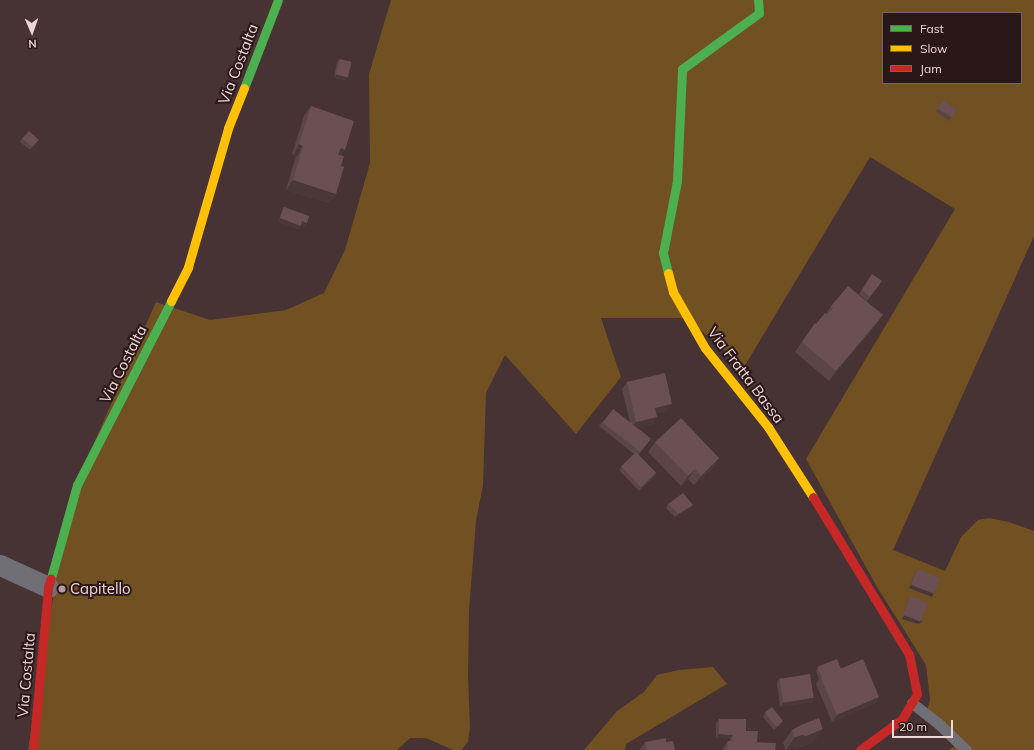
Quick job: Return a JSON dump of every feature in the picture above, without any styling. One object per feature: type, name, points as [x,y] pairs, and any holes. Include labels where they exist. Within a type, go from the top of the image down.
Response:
[{"type":"street","name":"Via Costalta","points":[[33,750],[48,587],[77,484],[188,267],[228,128],[278,0]]},
{"type":"street","name":"Via Fratta Bassa","points":[[758,0],[759,13],[682,69],[677,181],[663,253],[673,292],[705,348],[772,434],[809,490],[909,654],[917,694],[902,719],[860,750]]},
{"type":"street","points":[[0,565],[48,587]]},
{"type":"lane","points":[[912,703],[940,725],[966,750]]},
{"type":"shaded area","points":[[391,0],[1034,0],[1034,236],[893,550],[945,571],[961,537],[978,520],[989,518],[1009,522],[1034,531],[1034,750],[948,750],[959,744],[925,718],[930,700],[926,665],[877,587],[806,459],[955,209],[870,157],[744,367],[686,318],[601,318],[621,377],[576,434],[505,355],[486,393],[483,485],[476,521],[469,611],[468,676],[470,727],[468,742],[461,750],[453,750],[426,738],[410,738],[397,750],[28,750],[69,500],[156,302],[210,320],[286,310],[324,293],[345,250],[370,163],[369,74]]},
{"type":"shaded area","points":[[713,667],[727,684],[626,744],[625,750],[584,750],[617,711],[644,692],[657,675],[679,670]]},
{"type":"building","points":[[340,59],[352,62],[348,77],[336,75]]},
{"type":"building","points":[[943,100],[957,109],[952,118],[938,108]]},
{"type":"building","points":[[311,106],[354,121],[345,150],[341,148],[338,155],[344,156],[341,166],[344,167],[336,194],[293,180],[303,146],[299,144]]},
{"type":"building","points":[[29,131],[39,140],[32,147],[22,138]]},
{"type":"building","points":[[284,207],[309,216],[307,223],[302,221],[301,226],[280,218]]},
{"type":"building","points":[[872,274],[882,281],[870,297],[862,290]]},
{"type":"building","points":[[848,286],[883,315],[836,371],[802,342],[815,323],[816,324],[825,313],[827,315],[833,308],[831,306]]},
{"type":"building","points":[[665,373],[672,404],[655,408],[657,417],[636,422],[627,382]]},
{"type":"building","points":[[613,409],[651,439],[640,452],[603,422]]},
{"type":"building","points":[[681,418],[719,458],[701,476],[695,469],[688,476],[655,442]]},
{"type":"building","points":[[636,452],[656,473],[641,487],[621,467]]},
{"type":"building","points":[[683,493],[693,505],[678,514],[668,504]]},
{"type":"building","points":[[917,569],[940,578],[934,594],[911,585]]},
{"type":"building","points":[[910,596],[928,603],[921,621],[903,615]]},
{"type":"building","points":[[837,659],[841,669],[822,677],[818,667]]},
{"type":"building","points":[[863,659],[879,697],[837,715],[821,677]]},
{"type":"building","points":[[810,674],[814,698],[783,703],[779,679]]},
{"type":"building","points":[[772,707],[783,721],[776,727],[765,713]]},
{"type":"building","points":[[819,718],[823,729],[806,736],[802,735],[795,737],[792,730]]},
{"type":"building","points":[[719,719],[746,719],[746,731],[758,731],[757,742],[732,742],[733,735],[719,734]]},
{"type":"building","points":[[666,738],[666,742],[673,741],[675,750],[647,750],[645,742]]},
{"type":"building","points":[[728,741],[776,743],[775,750],[727,750]]},
{"type":"traffic: fast","points":[[244,88],[278,0]]},
{"type":"traffic: fast","points":[[668,273],[663,253],[677,181],[682,69],[759,13],[758,0]]},
{"type":"traffic: fast","points":[[51,578],[77,485],[171,301]]},
{"type":"traffic: slow","points":[[171,301],[188,267],[228,128],[244,88]]},
{"type":"traffic: slow","points":[[668,273],[673,292],[705,348],[768,427],[813,497]]},
{"type":"traffic: jam","points":[[813,497],[909,654],[917,694],[902,719],[860,750]]},
{"type":"traffic: jam","points":[[33,750],[48,587],[51,578]]},
{"type":"place","name":"Capitello","points":[[62,589]]}]
